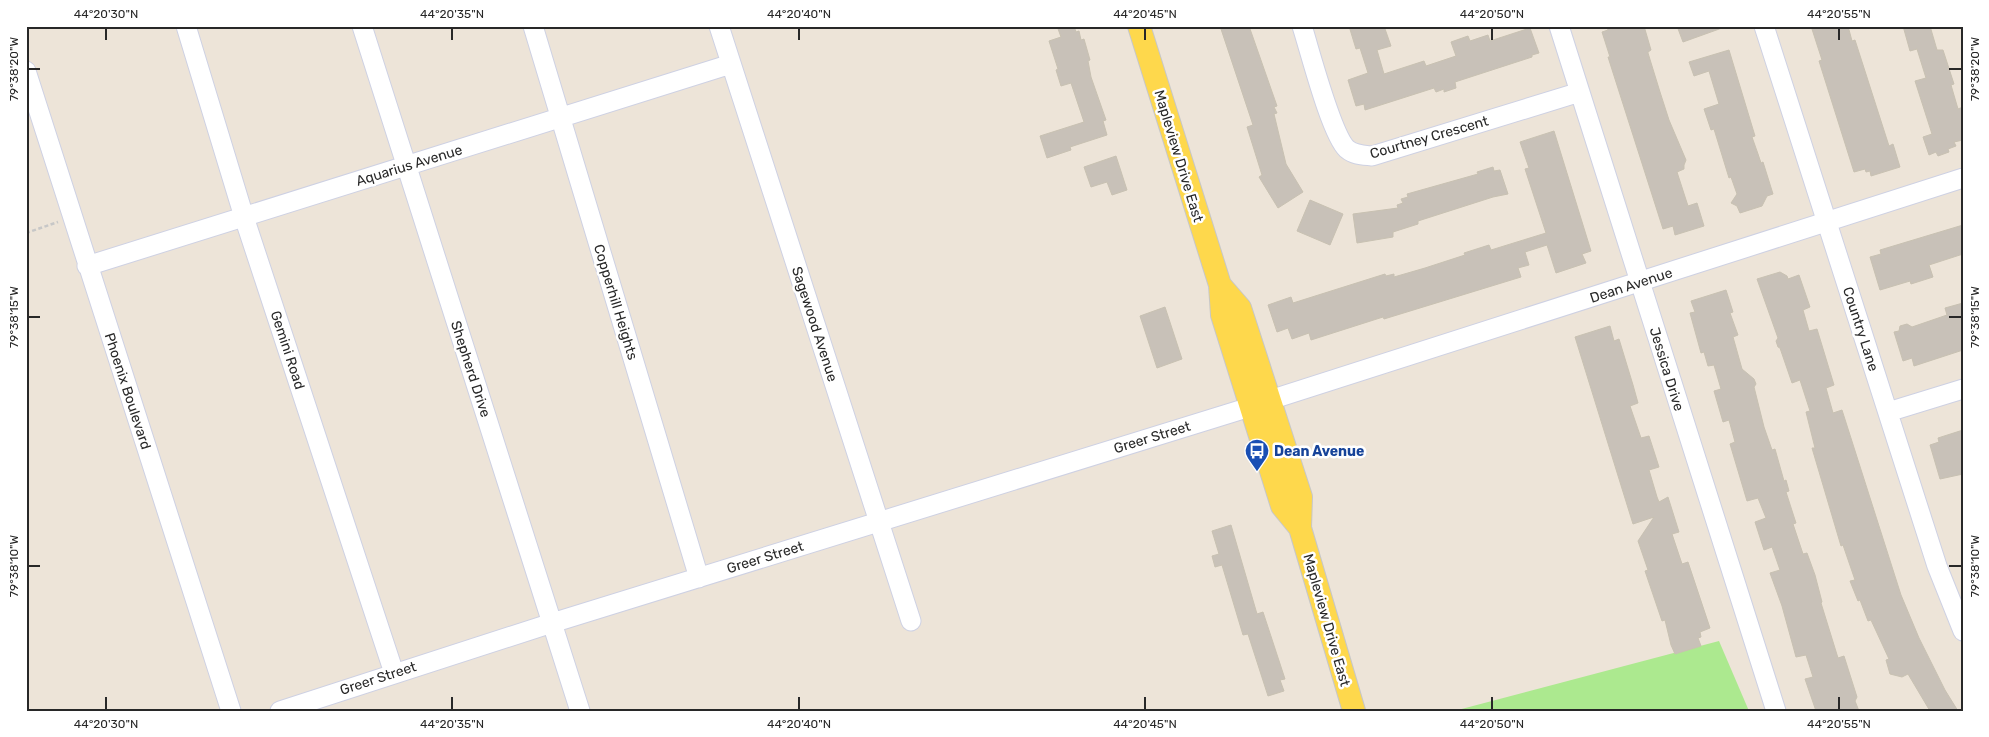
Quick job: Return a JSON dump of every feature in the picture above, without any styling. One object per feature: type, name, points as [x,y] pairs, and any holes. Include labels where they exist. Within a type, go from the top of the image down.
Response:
[{"type":"main road","name":"Mapleview Drive East","points":[[1139,26],[1220,285],[1222,315],[1260,403],[1282,506],[1300,528],[1354,711]]},
{"type":"street","name":"Gemini Road","points":[[186,26],[244,217],[394,673]]},
{"type":"street","name":"Shepherd Drive","points":[[362,26],[580,711]]},
{"type":"street","name":"Copperhill Heights","points":[[533,26],[699,578]]},
{"type":"street","name":"Sagewood Avenue","points":[[719,26],[911,621]]},
{"type":"street","name":"Courtney Crescent","points":[[1302,26],[1335,131],[1348,150],[1359,155],[1372,156],[1580,92]]},
{"type":"street","name":"Jessica Drive","points":[[1560,26],[1776,711]]},
{"type":"street","name":"Country Lane","points":[[1764,26],[1937,566],[1963,631]]},
{"type":"street","name":"Aquarius Avenue","points":[[87,266],[732,64]]},
{"type":"street","name":"Phoenix Boulevard","points":[[26,71],[231,711]]},
{"type":"street","name":"Dean Avenue","points":[[1260,403],[1963,178]]},
{"type":"street","points":[[1888,412],[1963,389]]},
{"type":"street","name":"Greer Street","points":[[280,711],[552,623],[1260,403]]},
{"type":"path","points":[[26,233],[72,218]]},
{"type":"green space","points":[[1719,641],[1749,711],[1454,711]]},
{"type":"building","points":[[1057,26],[1074,26],[1076,32],[1079,31],[1081,40],[1084,39],[1090,60],[1088,61],[1091,77],[1106,120],[1103,121],[1107,135],[1070,147],[1071,150],[1047,158],[1040,136],[1084,122],[1071,83],[1061,86],[1056,70],[1058,69],[1049,41],[1061,37]]},
{"type":"building","points":[[1220,26],[1249,26],[1277,106],[1274,107],[1277,113],[1274,114],[1286,164],[1303,192],[1278,208],[1259,177],[1262,175],[1247,127],[1253,125]]},
{"type":"building","points":[[1349,26],[1384,26],[1391,46],[1377,50],[1384,74],[1424,61],[1426,66],[1456,56],[1451,42],[1468,36],[1470,41],[1488,35],[1490,41],[1530,28],[1539,53],[1455,82],[1456,88],[1444,92],[1444,89],[1436,92],[1434,88],[1365,110],[1364,104],[1356,106],[1348,80],[1368,73],[1360,48],[1356,49]]},
{"type":"building","points":[[1607,26],[1644,26],[1651,50],[1648,53],[1660,92],[1669,120],[1686,160],[1684,169],[1677,172],[1688,206],[1697,203],[1704,226],[1675,235],[1673,226],[1663,229],[1608,57],[1610,57],[1602,32],[1608,30]]},
{"type":"building","points":[[1677,26],[1722,26],[1722,28],[1683,42]]},
{"type":"building","points":[[1811,26],[1848,26],[1852,41],[1855,40],[1889,146],[1893,144],[1900,167],[1871,176],[1870,171],[1866,172],[1865,169],[1854,172],[1819,61],[1822,60]]},
{"type":"building","points":[[1903,26],[1930,26],[1937,50],[1943,50],[1954,84],[1951,85],[1958,109],[1963,107],[1963,140],[1954,142],[1956,146],[1948,149],[1949,152],[1938,156],[1936,152],[1929,155],[1923,137],[1932,134],[1915,81],[1926,78],[1917,49],[1910,51]]},
{"type":"building","points":[[1729,50],[1755,136],[1752,137],[1761,163],[1763,162],[1773,194],[1767,196],[1762,206],[1740,213],[1737,206],[1731,203],[1737,194],[1731,177],[1729,178],[1714,129],[1711,130],[1704,109],[1719,104],[1709,71],[1694,76],[1689,62]]},
{"type":"building","points":[[1554,131],[1591,251],[1582,254],[1586,263],[1556,273],[1547,245],[1525,252],[1529,265],[1518,268],[1521,277],[1311,340],[1309,333],[1292,339],[1288,328],[1277,332],[1268,305],[1291,297],[1293,303],[1385,274],[1386,276],[1394,274],[1394,277],[1465,255],[1464,253],[1489,245],[1491,250],[1546,233],[1525,169],[1529,168],[1520,142]]},
{"type":"building","points":[[1116,156],[1127,190],[1112,195],[1107,182],[1091,187],[1084,167]]},
{"type":"building","points":[[1493,167],[1494,171],[1500,170],[1508,194],[1418,221],[1418,224],[1393,232],[1393,237],[1357,243],[1353,214],[1398,208],[1397,205],[1403,203],[1401,199],[1408,197],[1407,194],[1478,174],[1477,172]]},
{"type":"building","points":[[1310,200],[1343,214],[1330,245],[1297,231]]},
{"type":"building","points":[[1963,225],[1963,254],[1929,265],[1933,277],[1911,284],[1910,281],[1880,290],[1870,257],[1881,254],[1880,250]]},
{"type":"building","points":[[1780,272],[1787,276],[1788,279],[1799,275],[1810,307],[1803,310],[1809,331],[1817,329],[1834,385],[1826,388],[1833,413],[1842,410],[1901,595],[1919,638],[1945,690],[1958,711],[1930,711],[1908,674],[1902,677],[1890,674],[1886,660],[1889,659],[1871,620],[1868,621],[1860,600],[1858,601],[1850,581],[1855,580],[1843,545],[1841,546],[1812,448],[1815,448],[1806,412],[1810,411],[1800,380],[1792,383],[1780,348],[1778,347],[1776,341],[1778,338],[1757,279]]},
{"type":"building","points":[[1726,290],[1733,312],[1730,313],[1738,335],[1733,337],[1742,369],[1754,379],[1756,384],[1754,387],[1764,427],[1772,450],[1775,449],[1784,481],[1786,480],[1789,491],[1786,492],[1796,523],[1793,524],[1803,554],[1807,553],[1815,575],[1821,603],[1838,658],[1844,656],[1857,697],[1855,701],[1859,711],[1816,711],[1805,679],[1813,677],[1806,655],[1796,657],[1782,606],[1770,573],[1780,570],[1772,547],[1764,550],[1755,522],[1766,518],[1758,498],[1747,501],[1730,444],[1735,442],[1729,420],[1723,422],[1714,391],[1721,389],[1714,365],[1708,366],[1704,352],[1701,353],[1690,313],[1695,312],[1691,301]]},
{"type":"building","points":[[1963,303],[1963,350],[1914,366],[1912,358],[1903,361],[1894,332],[1899,331],[1900,326],[1907,324],[1912,327],[1947,315],[1945,308]]},
{"type":"building","points":[[1165,307],[1182,359],[1157,368],[1140,316]]},
{"type":"building","points":[[1610,326],[1614,341],[1619,339],[1638,403],[1630,406],[1641,438],[1649,436],[1659,467],[1649,470],[1657,497],[1659,502],[1668,497],[1679,532],[1672,534],[1682,564],[1688,562],[1710,628],[1700,632],[1701,637],[1698,638],[1701,646],[1675,654],[1665,620],[1662,621],[1645,571],[1648,570],[1638,541],[1654,517],[1633,524],[1575,337]]},
{"type":"building","points":[[1963,430],[1963,474],[1940,479],[1930,445],[1939,442],[1938,438]]},
{"type":"building","points":[[1231,525],[1257,614],[1263,612],[1285,679],[1280,680],[1284,691],[1268,696],[1248,634],[1243,635],[1222,565],[1215,567],[1212,556],[1219,554],[1212,531]]},
{"type":"place","name":"Dean Avenue","points":[[1257,472]]}]
